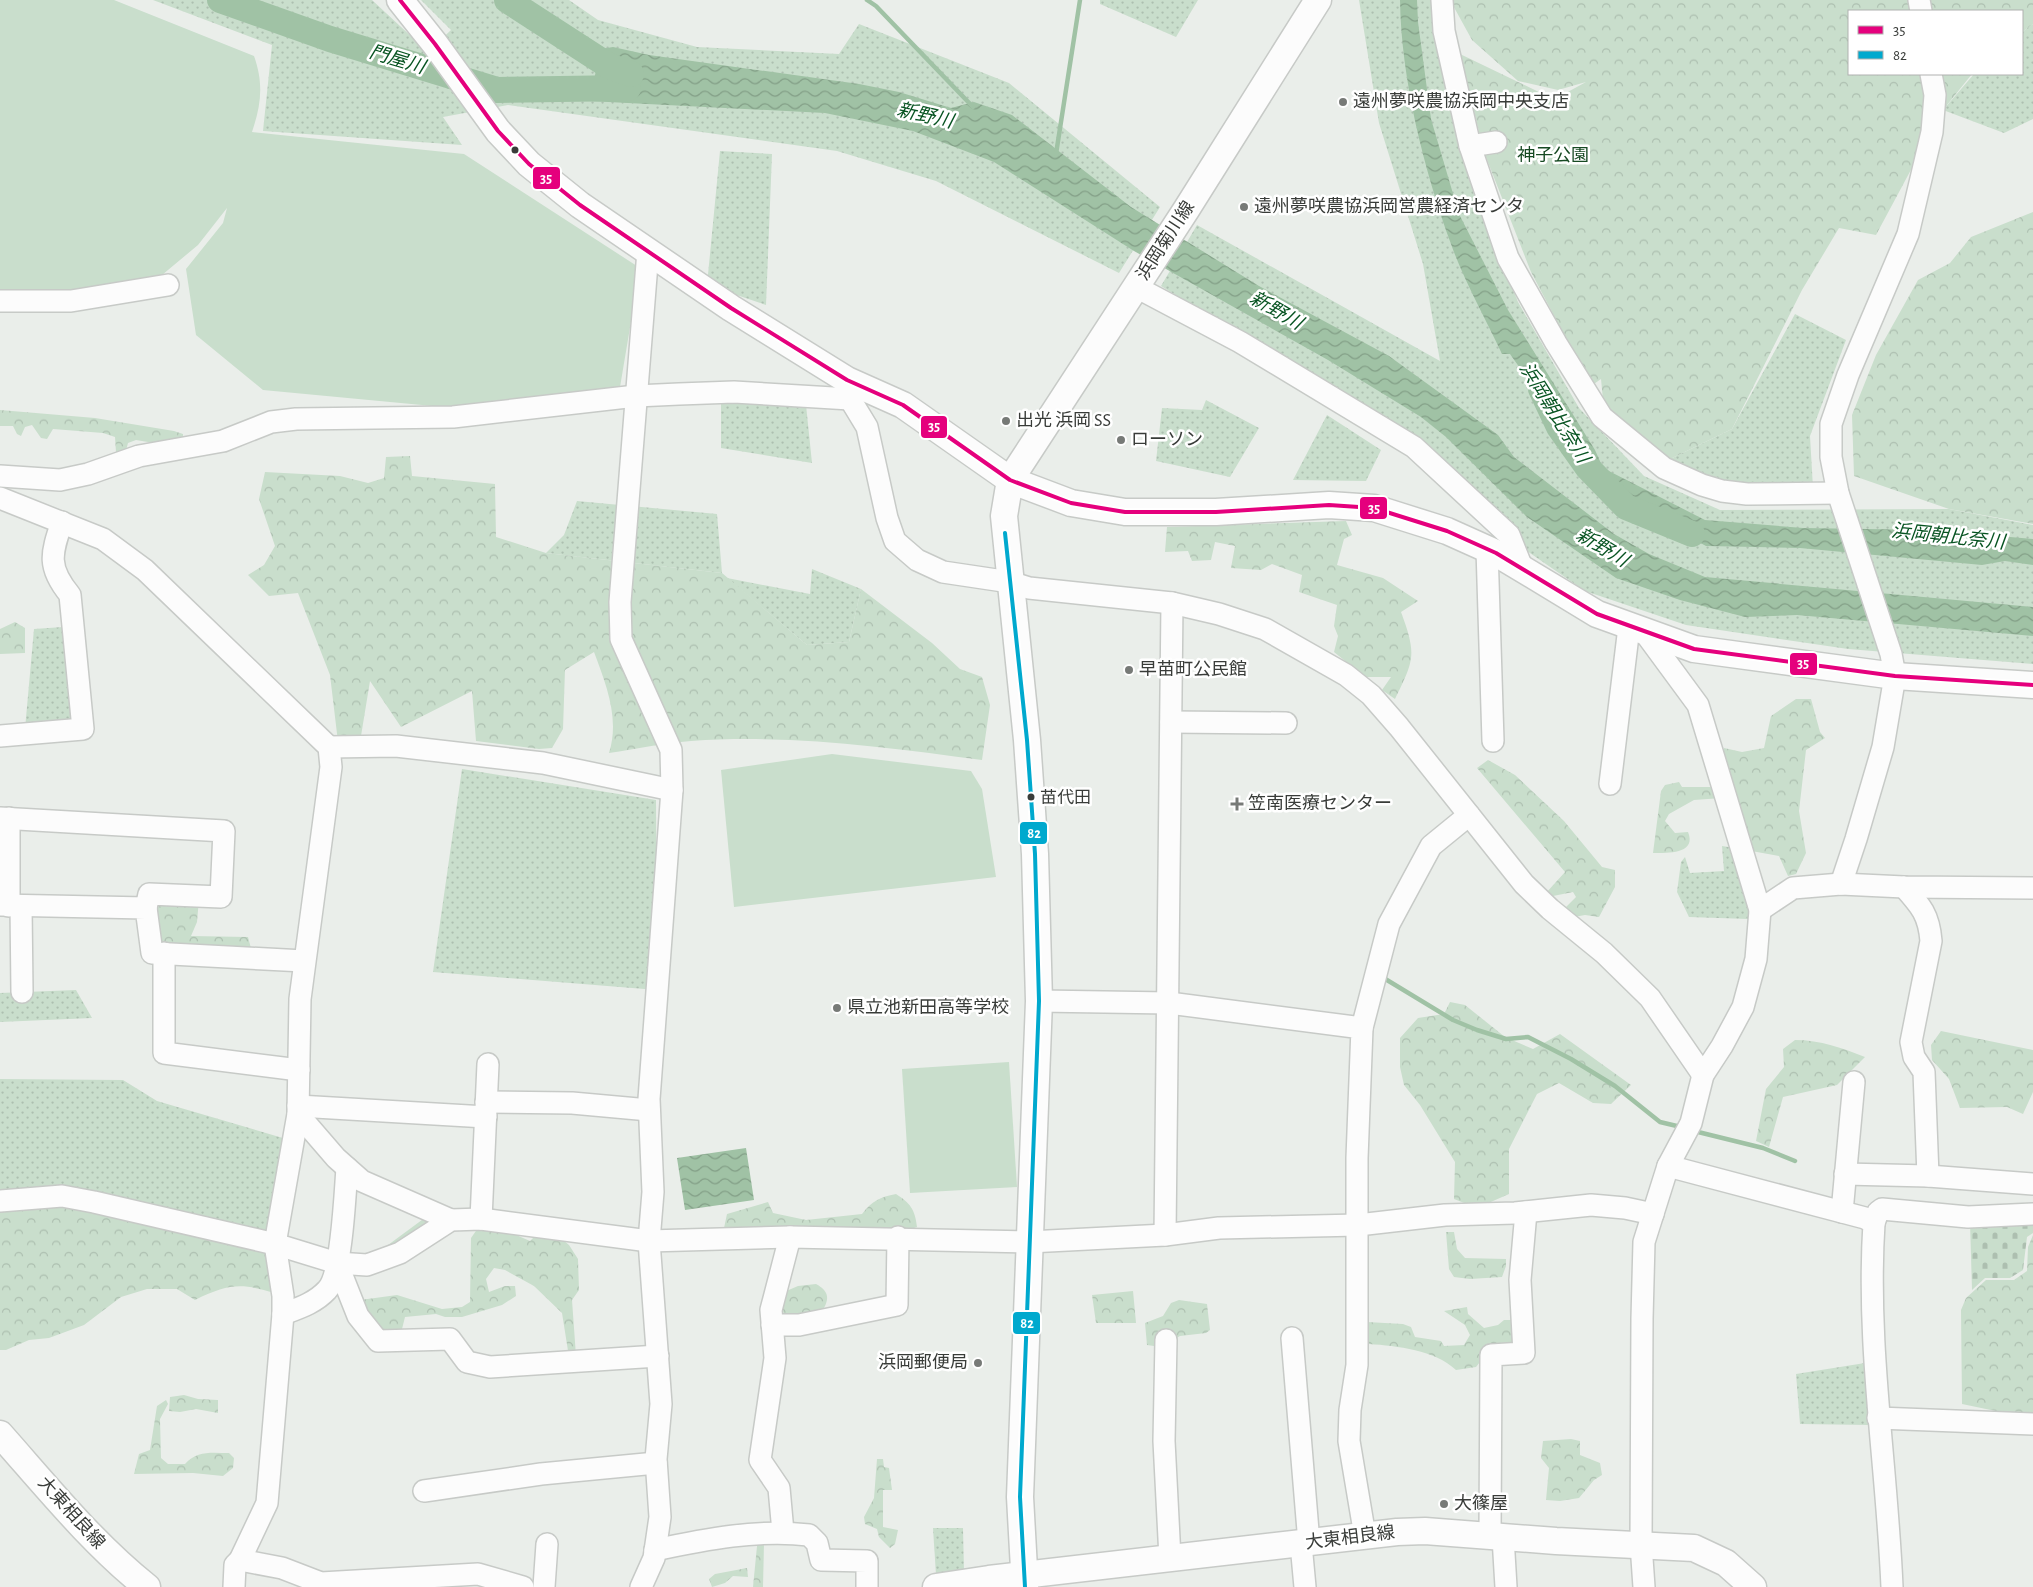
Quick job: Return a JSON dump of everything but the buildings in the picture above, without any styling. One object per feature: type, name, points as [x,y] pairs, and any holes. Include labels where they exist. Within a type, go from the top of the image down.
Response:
[{"type":"main road","points":[[400,0],[498,130],[529,164],[580,204],[848,390],[903,405],[1010,480],[1071,503],[1124,512],[1216,512],[1329,505],[1374,508],[1447,531],[1487,549],[1598,614],[1637,630],[1694,649],[1893,665],[2033,685]]},
{"type":"main road","name":"浜岡菊川線","points":[[1010,480],[1138,285],[1318,0]]},
{"type":"main road","points":[[1010,480],[1004,516],[1028,740],[1035,854],[1039,1000],[1020,1497],[1025,1581]]},
{"type":"main road","name":"大東相良線","points":[[0,1434],[92,1538],[119,1565],[147,1587]]},
{"type":"main road","name":"大東相良線","points":[[936,1587],[1025,1581],[1170,1558],[1424,1531],[1694,1548],[1726,1563],[1753,1587]]},
{"type":"street","points":[[1442,0],[1444,31],[1470,146],[1508,258],[1556,343],[1602,417],[1664,468],[1715,489],[1747,494],[1839,499]]},
{"type":"street","points":[[1841,884],[1856,840],[1882,747],[1893,665],[1839,499],[1831,457],[1831,424],[1848,375],[1908,234],[1932,132],[1935,95],[1932,75]]},
{"type":"street","points":[[1470,146],[1496,142]]},
{"type":"street","points":[[641,1587],[655,1550],[660,1517],[656,1463],[661,1404],[649,1241],[653,1192],[649,1110],[672,790],[671,750],[621,639],[620,602],[648,251]]},
{"type":"street","points":[[0,301],[71,301],[168,285]]},
{"type":"street","points":[[1138,285],[1240,342],[1414,447],[1509,535],[1522,570]]},
{"type":"street","points":[[0,476],[60,480],[88,474],[139,456],[223,441],[271,422],[288,420],[453,417],[636,396],[848,390],[868,427],[886,518],[896,541],[917,560],[943,572],[1010,582],[1028,588],[1172,603],[1219,614],[1265,629],[1346,675],[1371,695],[1399,727],[1524,884],[1550,909],[1604,953],[1650,998],[1703,1075]]},
{"type":"street","points":[[0,498],[103,539],[145,570],[329,747],[331,767],[300,999],[298,1110],[275,1244],[283,1296],[283,1314],[267,1503],[240,1560],[235,1565],[234,1587]]},
{"type":"street","points":[[0,736],[83,728],[70,595],[59,582],[52,562],[53,548],[62,522]]},
{"type":"street","points":[[1487,549],[1493,741]]},
{"type":"street","points":[[1164,1235],[1169,1002],[1172,603]]},
{"type":"street","points":[[1610,784],[1637,630]]},
{"type":"street","points":[[1637,630],[1698,705],[1760,910],[1756,959],[1743,1007],[1722,1046],[1703,1075],[1687,1129],[1668,1166],[1644,1242],[1641,1544],[1644,1587]]},
{"type":"street","points":[[1171,722],[1286,723]]},
{"type":"street","points":[[329,747],[396,746],[543,762],[672,790]]},
{"type":"street","points":[[1365,1536],[1349,1441],[1350,1410],[1356,1366],[1357,1158],[1362,1028],[1389,924],[1431,846],[1469,814]]},
{"type":"street","points":[[22,992],[10,906],[5,818],[224,831],[222,897],[149,894],[146,908],[152,953],[304,960]]},
{"type":"street","points":[[1760,910],[1793,888],[1841,884],[1904,888],[2033,888]]},
{"type":"street","points":[[1904,888],[1924,908],[1931,941],[1911,1042],[1914,1057],[1924,1072],[1928,1176]]},
{"type":"street","points":[[10,906],[146,908]]},
{"type":"street","points":[[164,953],[164,1053],[299,1070]]},
{"type":"street","points":[[1039,1000],[1169,1002],[1362,1028]]},
{"type":"street","points":[[481,1219],[488,1064]]},
{"type":"street","points":[[1842,1212],[1854,1082]]},
{"type":"street","points":[[298,1110],[486,1110],[572,1103],[649,1110]]},
{"type":"street","points":[[298,1110],[348,1168],[362,1181],[451,1220],[481,1219],[649,1241],[790,1237],[1029,1242],[1164,1235],[1218,1228],[1358,1225],[1445,1215],[1526,1212],[1591,1206],[1625,1208],[1653,1214]]},
{"type":"street","points":[[1668,1166],[1842,1212],[1874,1223]]},
{"type":"street","points":[[283,1314],[314,1301],[329,1289],[338,1263],[348,1168]]},
{"type":"street","points":[[1845,1174],[1928,1176],[2033,1184]]},
{"type":"street","points":[[0,1200],[62,1196],[275,1244],[338,1263],[366,1266],[400,1252],[451,1220]]},
{"type":"street","points":[[1892,1587],[1878,1418],[1871,1273],[1874,1223],[1878,1212],[1882,1209],[1968,1217],[2033,1214]]},
{"type":"street","points":[[1506,1587],[1496,1536],[1491,1354],[1524,1353],[1520,1280],[1526,1212]]},
{"type":"street","points":[[782,1532],[779,1488],[760,1460],[775,1358],[771,1310],[790,1237]]},
{"type":"street","points":[[772,1325],[799,1324],[897,1305],[898,1238]]},
{"type":"street","points":[[338,1263],[358,1316],[378,1341],[450,1339],[467,1362],[490,1367],[658,1356]]},
{"type":"street","points":[[1292,1338],[1305,1543],[1305,1587]]},
{"type":"street","points":[[1166,1340],[1164,1441],[1170,1558]]},
{"type":"street","points":[[1878,1418],[2033,1424]]},
{"type":"street","points":[[424,1491],[541,1474],[656,1463]]},
{"type":"street","points":[[655,1550],[706,1539],[782,1532],[809,1535],[817,1543],[821,1560],[867,1560],[867,1587]]},
{"type":"street","points":[[544,1587],[547,1544]]},
{"type":"street","points":[[240,1560],[282,1568],[320,1583],[478,1574],[524,1587]]},
{"type":"green space","points":[[0,0],[114,0],[254,56],[259,76],[260,94],[258,113],[252,132],[464,154],[640,268],[620,387],[496,412],[263,390],[196,335],[186,269],[223,223],[227,208],[198,245],[162,275],[100,291],[0,291]]},
{"type":"green space","points":[[153,0],[372,0],[428,52],[451,30],[421,0],[569,0],[598,20],[697,47],[839,54],[859,24],[1009,83],[1160,207],[1119,273],[936,181],[837,151],[508,105],[443,117],[462,145],[263,131],[272,45]]},
{"type":"green space","points":[[1100,0],[1198,0],[1176,37],[1100,4]]},
{"type":"green space","points":[[1359,0],[1432,0],[1461,151],[1473,190],[1518,302],[1579,408],[1644,476],[1720,510],[1949,509],[2033,525],[2033,664],[1848,649],[1686,625],[1585,591],[1527,551],[1397,433],[1161,286],[1197,225],[1440,361],[1423,264],[1379,123]]},
{"type":"green space","name":"神子公園","points":[[1450,0],[2033,0],[2033,24],[2023,31],[2023,10],[1848,10],[1848,75],[1971,75],[1943,110],[1876,235],[1839,228],[1802,290],[1732,429],[1666,461],[1625,427],[1603,400],[1601,379],[1591,386],[1531,272],[1484,152],[1460,54],[1543,94],[1564,94],[1586,82],[1558,90],[1518,81],[1472,40]]},
{"type":"green space","points":[[2033,24],[2033,119],[2004,133],[1943,110],[1973,75],[2023,75],[2023,31]]},
{"type":"green space","points":[[720,151],[772,154],[766,305],[707,285]]},
{"type":"green space","points":[[2033,212],[2033,524],[1949,509],[1854,476],[1852,415],[1876,355],[1918,280],[1950,263],[1971,237]]},
{"type":"green space","points":[[1795,314],[1846,340],[1810,436],[1813,488],[1732,487],[1666,461],[1732,429]]},
{"type":"green space","points":[[1206,400],[1259,428],[1230,477],[1156,461],[1162,408],[1202,410]]},
{"type":"green space","points":[[721,403],[806,405],[812,463],[721,448]]},
{"type":"green space","points":[[0,410],[95,418],[174,431],[183,434],[183,439],[160,444],[136,440],[128,443],[125,454],[116,452],[115,437],[103,433],[53,429],[47,439],[41,438],[32,425],[25,427],[21,436],[17,434],[13,426],[0,426]]},
{"type":"green space","points":[[1327,415],[1381,450],[1366,481],[1293,480]]},
{"type":"green space","points":[[410,456],[412,476],[495,484],[496,537],[546,553],[722,573],[807,645],[849,642],[861,589],[932,643],[960,669],[982,677],[990,705],[982,760],[874,746],[764,739],[691,741],[609,753],[612,740],[612,715],[607,689],[594,652],[565,670],[563,729],[552,748],[539,749],[476,741],[472,691],[401,727],[370,681],[361,736],[338,742],[330,675],[298,593],[269,596],[248,575],[264,565],[275,546],[259,499],[265,472],[340,476],[368,483],[384,478],[386,457]]},
{"type":"green space","points":[[577,501],[717,514],[722,573],[546,553],[564,535]]},
{"type":"green space","points":[[1346,521],[1352,535],[1344,539],[1337,565],[1383,578],[1418,601],[1401,612],[1409,638],[1411,657],[1406,675],[1395,699],[1382,690],[1391,677],[1365,677],[1334,652],[1338,636],[1334,626],[1337,605],[1299,592],[1302,575],[1272,564],[1261,570],[1231,568],[1235,546],[1215,542],[1211,560],[1192,561],[1188,551],[1165,552],[1167,527]]},
{"type":"green space","points":[[812,569],[861,589],[849,642],[807,645],[727,578],[810,594]]},
{"type":"green space","points":[[15,622],[25,628],[25,653],[0,654],[0,629]]},
{"type":"green space","points":[[63,627],[77,725],[25,729],[34,629]]},
{"type":"green space","points":[[1796,699],[1811,699],[1820,732],[1825,738],[1806,750],[1799,811],[1806,853],[1796,874],[1788,876],[1779,856],[1746,850],[1722,759],[1724,748],[1742,752],[1764,748],[1771,716]]},
{"type":"green space","points":[[832,754],[971,771],[982,789],[996,877],[734,907],[721,770]]},
{"type":"green space","points":[[1488,760],[1515,775],[1564,821],[1602,867],[1615,870],[1615,887],[1599,917],[1585,915],[1574,917],[1566,907],[1576,897],[1573,892],[1553,896],[1546,893],[1565,872],[1477,768]]},
{"type":"green space","points":[[462,769],[656,800],[657,990],[433,972]]},
{"type":"green space","points":[[1679,782],[1682,787],[1710,787],[1721,791],[1722,798],[1694,800],[1669,814],[1665,821],[1675,833],[1688,832],[1690,839],[1688,845],[1680,851],[1653,853],[1661,791],[1665,785]]},
{"type":"green space","points":[[1722,846],[1735,848],[1752,902],[1748,919],[1689,917],[1677,892],[1681,862],[1685,857],[1690,873],[1724,871]]},
{"type":"green space","points":[[155,897],[199,899],[197,922],[191,936],[248,937],[252,952],[162,950]]},
{"type":"green space","points":[[76,990],[92,1018],[0,1022],[0,993]]},
{"type":"green space","points":[[1450,1002],[1465,1005],[1505,1037],[1533,1049],[1560,1034],[1631,1085],[1611,1104],[1593,1103],[1559,1083],[1537,1094],[1509,1149],[1509,1194],[1477,1208],[1454,1199],[1455,1162],[1420,1105],[1404,1085],[1400,1067],[1400,1038],[1418,1018],[1444,1014]]},
{"type":"green space","points":[[1941,1031],[2033,1050],[2033,1092],[2023,1114],[2007,1107],[1960,1108],[1949,1079],[1932,1060],[1931,1045]]},
{"type":"green space","points":[[1795,1040],[1823,1043],[1865,1057],[1837,1085],[1783,1097],[1769,1147],[1756,1141],[1766,1089],[1784,1067],[1783,1049]]},
{"type":"green space","points":[[1009,1062],[1017,1187],[910,1193],[902,1069]]},
{"type":"green space","points":[[0,1079],[123,1080],[157,1101],[293,1141],[271,1243],[0,1200]]},
{"type":"green space","points":[[896,1194],[911,1207],[917,1227],[899,1233],[739,1232],[724,1228],[727,1214],[768,1202],[773,1213],[806,1220],[862,1214],[877,1200]]},
{"type":"green space","points":[[68,1197],[271,1243],[283,1296],[238,1286],[219,1290],[195,1300],[177,1289],[147,1289],[121,1297],[84,1325],[49,1338],[29,1340],[6,1350],[0,1350],[0,1201]]},
{"type":"green space","points":[[430,1214],[446,1220],[365,1262]]},
{"type":"green space","points":[[2033,1218],[2033,1233],[2027,1237],[2023,1270],[2010,1278],[1985,1278],[1972,1290],[1970,1222]]},
{"type":"green space","points":[[478,1228],[507,1231],[530,1241],[537,1234],[557,1235],[569,1245],[578,1259],[579,1290],[572,1300],[576,1356],[569,1357],[562,1313],[534,1286],[505,1270],[494,1268],[486,1279],[489,1292],[505,1286],[515,1286],[516,1296],[502,1305],[462,1317],[445,1317],[436,1314],[405,1317],[402,1329],[390,1331],[372,1329],[353,1301],[397,1295],[442,1309],[462,1307],[470,1302],[471,1238]]},
{"type":"green space","points":[[1446,1232],[1454,1232],[1457,1249],[1465,1258],[1506,1259],[1506,1266],[1502,1277],[1470,1279],[1454,1277],[1449,1269]]},
{"type":"green space","points":[[2033,1235],[2033,1413],[2010,1414],[1962,1404],[1961,1310],[1966,1298],[1986,1280],[2014,1280],[2027,1271],[2028,1247]]},
{"type":"green space","points":[[816,1284],[824,1289],[827,1296],[822,1311],[793,1315],[784,1314],[781,1307],[784,1292],[798,1286]]},
{"type":"green space","points":[[1133,1291],[1136,1323],[1096,1323],[1092,1295]]},
{"type":"green space","points":[[1179,1300],[1207,1304],[1210,1330],[1206,1333],[1180,1336],[1161,1347],[1147,1345],[1145,1323],[1163,1316],[1171,1303]]},
{"type":"green space","points":[[1467,1307],[1468,1314],[1484,1328],[1498,1325],[1504,1320],[1516,1320],[1519,1343],[1484,1357],[1476,1367],[1456,1370],[1437,1358],[1415,1350],[1369,1344],[1363,1336],[1367,1322],[1403,1324],[1411,1327],[1415,1337],[1441,1341],[1444,1346],[1464,1345],[1470,1335],[1465,1325],[1444,1311]]},
{"type":"green space","points":[[1865,1363],[1868,1425],[1800,1424],[1796,1374]]},
{"type":"green space","points":[[184,1395],[198,1399],[218,1400],[218,1413],[196,1409],[180,1412],[169,1411],[170,1397]]},
{"type":"green space","points":[[166,1400],[168,1404],[160,1419],[161,1458],[168,1464],[185,1464],[200,1454],[229,1453],[234,1458],[233,1468],[223,1476],[193,1473],[134,1474],[139,1454],[150,1450],[157,1406]]},
{"type":"green space","points":[[1571,1439],[1580,1441],[1580,1455],[1600,1463],[1602,1475],[1594,1480],[1579,1498],[1560,1501],[1546,1500],[1549,1468],[1541,1458],[1543,1441]]},
{"type":"green space","points":[[877,1459],[883,1459],[884,1467],[889,1468],[892,1490],[883,1490],[883,1527],[898,1530],[895,1544],[890,1548],[879,1537],[877,1529],[865,1524],[864,1517],[874,1498]]},
{"type":"green space","points":[[933,1528],[963,1528],[964,1572],[936,1575]]},
{"type":"green space","points":[[758,1536],[764,1543],[763,1587],[753,1587]]},
{"type":"green space","points":[[747,1568],[748,1577],[733,1576],[725,1583],[712,1587],[709,1579],[715,1574]]},
{"type":"water","points":[[1400,0],[1417,0],[1418,22],[1431,119],[1459,214],[1508,310],[1595,450],[1603,468],[1705,520],[1803,528],[1930,530],[2033,539],[2033,565],[2005,561],[1982,565],[1800,548],[1706,546],[1615,496],[1584,459],[1510,354],[1502,354],[1462,272],[1441,216],[1423,155],[1409,92],[1401,30]]},
{"type":"water","points":[[613,47],[649,55],[859,84],[899,92],[951,108],[974,102],[1012,115],[1131,207],[1259,286],[1389,356],[1498,435],[1514,457],[1614,534],[1649,554],[1705,577],[2033,607],[2033,636],[1797,615],[1745,617],[1680,600],[1616,578],[1527,517],[1446,437],[1421,417],[1328,360],[1134,251],[994,162],[913,131],[825,113],[589,101],[601,49]]},
{"type":"water","points":[[746,1148],[754,1200],[685,1210],[677,1158]]},
{"type":"waterway","name":"門屋川","points":[[220,0],[330,39],[497,90],[628,88]]},
{"type":"waterway","name":"新野川","points":[[507,0],[609,66],[631,74]]},
{"type":"waterway","points":[[867,0],[876,6],[973,107]]},
{"type":"waterway","points":[[1056,154],[1080,0]]},
{"type":"waterway","name":"浜岡朝比奈川","points":[[1541,389],[1559,427],[1588,468],[1626,507],[1692,534]]},
{"type":"waterway","points":[[1382,977],[1453,1020],[1477,1030],[1506,1039],[1528,1037],[1571,1059],[1615,1086],[1660,1122],[1681,1127]]},
{"type":"waterway","points":[[1694,1131],[1763,1148],[1795,1161]]},
{"type":"transit line","name":"35","points":[[400,0],[435,44],[498,131],[529,164],[580,205],[731,308],[847,380],[903,405],[1010,480],[1071,503],[1125,512],[1216,512],[1329,505],[1374,508],[1447,531],[1496,553],[1597,614],[1694,649],[1895,676],[2033,685]]},
{"type":"transit line","name":"82","points":[[1005,533],[1027,740],[1035,854],[1039,1001],[1020,1497],[1025,1587]]},
{"type":"place","name":"遠州夢咲農協浜岡中央支店","points":[[1343,102]]},
{"type":"place","name":"遠州夢咲農協浜岡営農経済センタ","points":[[1244,207]]},
{"type":"place","name":"出光 浜岡 SS","points":[[1006,421]]},
{"type":"place","name":"ローソン","points":[[1121,440]]},
{"type":"place","name":"早苗町公民館","points":[[1129,670]]},
{"type":"place","name":"苗代田","points":[[1031,797]]},
{"type":"place","name":"笠南医療センター","points":[[1237,804]]},
{"type":"place","name":"県立池新田高等学校","points":[[837,1008]]},
{"type":"place","name":"浜岡郵便局","points":[[978,1363]]},
{"type":"place","name":"大篠屋","points":[[1444,1504]]}]
